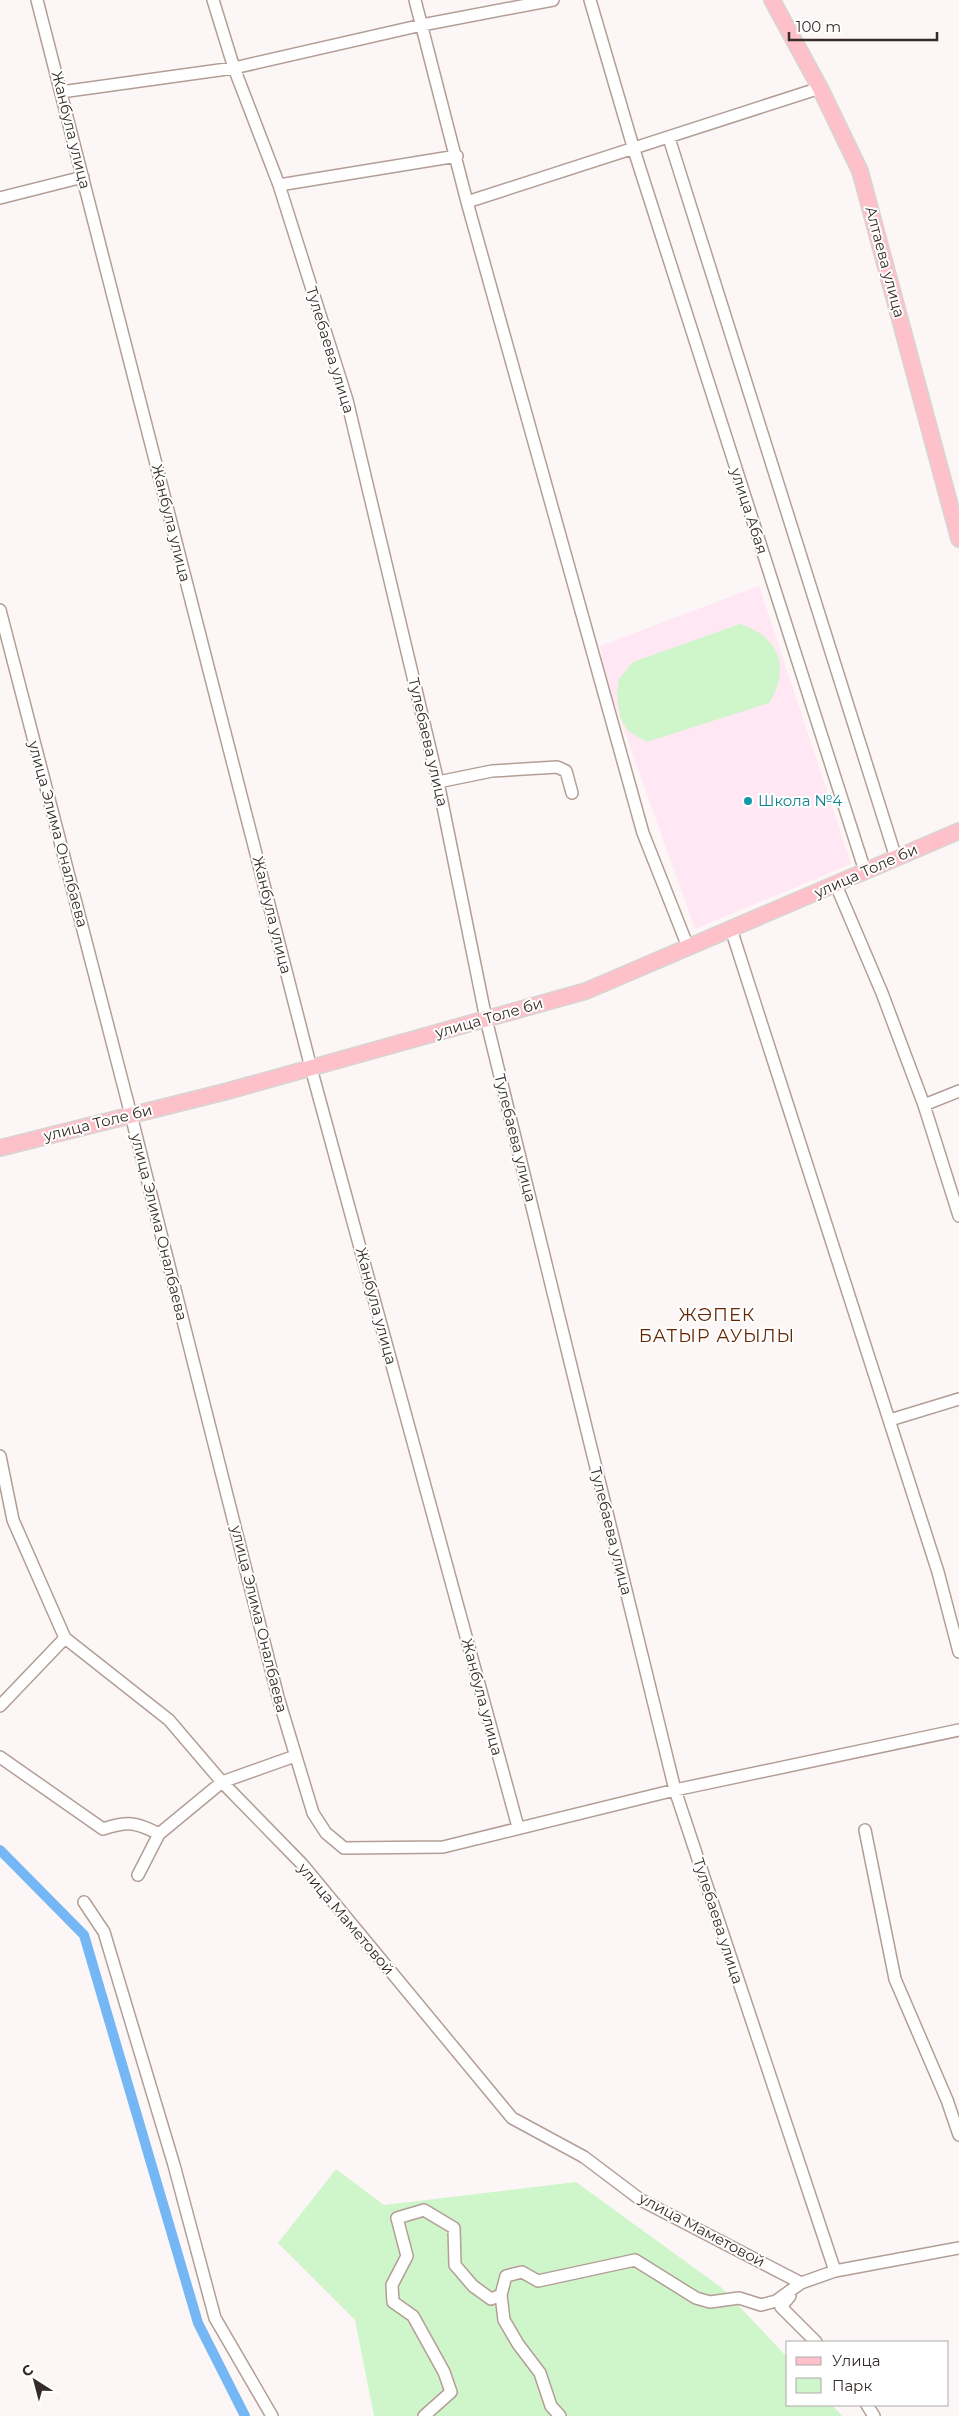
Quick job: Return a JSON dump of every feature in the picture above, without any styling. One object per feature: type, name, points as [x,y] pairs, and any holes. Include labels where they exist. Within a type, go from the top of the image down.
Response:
[{"type":"main road","name":"Алтаева улица","points":[[772,0],[820,88],[860,171],[959,539]]},
{"type":"main road","name":"улица Толе би","points":[[0,1148],[311,1068],[586,991],[959,831]]},
{"type":"street","name":"Жанбула улица","points":[[37,0],[311,1068],[518,1827]]},
{"type":"street","name":"Тулебаева улица","points":[[213,0],[234,68],[279,185],[347,400],[438,782],[486,1019],[674,1790],[835,2271]]},
{"type":"street","points":[[415,0],[457,156],[467,202],[644,833],[688,947]]},
{"type":"street","points":[[61,92],[234,68],[422,25],[553,0]]},
{"type":"street","name":"улица Абая","points":[[590,0],[634,150],[865,872]]},
{"type":"street","points":[[467,202],[634,150],[820,88]]},
{"type":"street","points":[[669,138],[896,858]]},
{"type":"street","points":[[279,185],[457,156]]},
{"type":"street","points":[[0,198],[83,177]]},
{"type":"street","name":"улица Элима Оналбаева","points":[[0,610],[131,1115],[278,1698],[312,1813],[326,1833],[344,1848],[443,1847],[674,1790],[959,1730]]},
{"type":"street","points":[[438,782],[521,767],[557,767],[566,772],[572,794]]},
{"type":"street","points":[[836,885],[882,992],[924,1105],[959,1216]]},
{"type":"street","points":[[731,929],[938,1572],[959,1652]]},
{"type":"street","points":[[924,1105],[959,1091]]},
{"type":"street","points":[[890,1420],[959,1398]]},
{"type":"street","name":"улица Маметовой","points":[[0,1456],[14,1520],[64,1638],[169,1720],[222,1782],[302,1864],[512,2118],[584,2157],[641,2200],[801,2284]]},
{"type":"street","points":[[0,1706],[64,1638]]},
{"type":"street","points":[[138,1875],[159,1834],[222,1782],[295,1756]]},
{"type":"street","points":[[0,1757],[103,1829],[126,1822],[144,1826],[159,1834]]},
{"type":"street","points":[[866,1830],[896,1979],[947,2100],[959,2135]]},
{"type":"street","points":[[84,1902],[104,1932],[174,2165],[215,2318],[272,2416]]},
{"type":"street","points":[[424,2416],[450,2392],[444,2372],[413,2316],[393,2302],[392,2285],[407,2256],[397,2218],[424,2210],[454,2228],[455,2264],[472,2286],[491,2299],[501,2296]]},
{"type":"street","points":[[560,2416],[551,2406],[540,2373],[518,2344],[504,2320],[501,2296],[506,2276],[522,2272],[538,2281],[635,2260],[696,2298],[710,2302],[740,2298],[762,2305],[776,2301],[801,2284],[835,2271],[959,2248]]},
{"type":"street","points":[[801,2284],[780,2307],[815,2341]]},
{"type":"shaded area","points":[[759,586],[851,864],[695,929],[607,682],[600,646]]},
{"type":"green space","points":[[740,624],[764,636],[772,645],[777,655],[780,666],[779,678],[776,690],[769,703],[647,742],[628,731],[620,717],[617,695],[619,679],[633,662]]},
{"type":"green space","points":[[336,2169],[384,2205],[576,2182],[722,2288],[786,2356],[786,2406],[833,2406],[842,2416],[374,2416],[355,2320],[278,2243]]},
{"type":"waterway","points":[[0,1850],[84,1935],[198,2323],[245,2416]]},
{"type":"place","name":"Школа №4","points":[[748,801]]},
{"type":"district","name":"ЖӘПЕК БАТЫР АУЫЛЫ","points":[[717,1325]]}]
